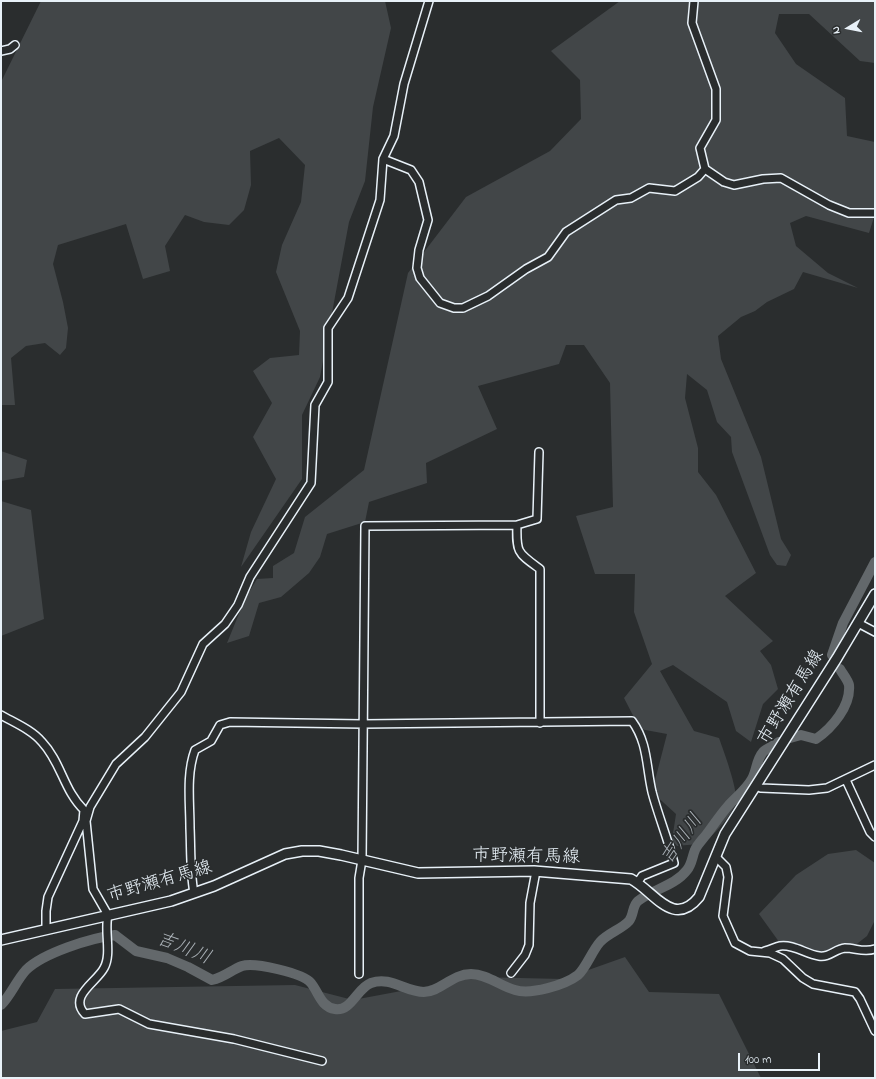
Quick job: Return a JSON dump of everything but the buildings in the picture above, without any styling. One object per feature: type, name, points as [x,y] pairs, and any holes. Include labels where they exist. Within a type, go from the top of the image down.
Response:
[{"type":"main road","name":"市野瀬有馬線","points":[[1,940],[46,929],[107,918],[171,901],[232,878],[285,854],[302,851],[319,851],[418,873],[433,874],[536,871],[631,879],[639,883],[658,902],[668,908],[679,910],[692,906],[699,897],[725,834],[875,594]]},
{"type":"street","points":[[46,929],[48,897],[90,807],[116,764],[145,737],[181,692],[203,644],[225,624],[238,605],[250,577],[311,483],[315,405],[328,382],[328,328],[348,298],[380,200],[383,159],[394,136],[404,84],[429,1]]},
{"type":"street","points":[[694,1],[692,23],[716,89],[716,120],[700,148],[705,169],[724,182],[734,185],[763,179],[782,178],[829,205],[843,211],[850,213],[875,213]]},
{"type":"street","points":[[1,52],[10,49],[15,44]]},
{"type":"street","points":[[383,159],[411,170],[419,182],[428,220],[419,250],[417,268],[420,278],[440,302],[454,308],[463,308],[488,296],[526,269],[548,257],[566,232],[616,200],[631,198],[649,188],[675,191],[698,177],[705,169]]},
{"type":"street","points":[[359,974],[359,878],[362,860],[365,526],[517,525],[537,519],[539,452]]},
{"type":"street","points":[[517,525],[516,542],[521,556],[540,569],[540,723]]},
{"type":"street","points":[[858,623],[875,632]]},
{"type":"street","points":[[1,715],[40,739],[47,747],[72,797],[84,810],[84,821],[93,889],[107,918],[108,944],[104,968],[80,997],[81,1010],[85,1014],[119,1008],[149,1024],[234,1039],[322,1062]]},
{"type":"street","points":[[194,893],[191,866],[190,792],[193,757],[195,750],[211,741],[220,725],[230,722],[363,724],[632,721],[640,733],[652,792],[674,863],[642,876],[639,883]]},
{"type":"street","points":[[756,786],[762,788],[808,790],[827,788],[875,765]]},
{"type":"street","points":[[846,780],[870,832],[875,837]]},
{"type":"street","points":[[716,857],[726,867],[728,877],[723,916],[735,943],[750,951],[770,953],[783,959],[803,978],[813,984],[855,992],[860,999],[874,1029]]},
{"type":"street","points":[[511,973],[525,955],[529,945],[530,903],[536,871]]},
{"type":"street","points":[[761,953],[780,946],[791,947],[820,957],[829,956],[838,950],[845,948],[867,952],[875,949]]},
{"type":"shaded area","points":[[41,1],[385,1],[391,28],[373,107],[365,181],[349,222],[320,377],[302,415],[302,479],[241,567],[251,532],[276,479],[253,437],[272,403],[253,371],[270,358],[299,355],[300,331],[276,272],[282,245],[301,202],[305,165],[279,138],[250,151],[251,185],[244,210],[229,225],[204,222],[185,215],[165,246],[170,271],[143,279],[126,224],[58,245],[53,264],[68,328],[66,348],[60,355],[45,343],[26,346],[11,358],[15,405],[1,405],[1,82]]},
{"type":"shaded area","points":[[620,1],[875,1],[875,63],[860,61],[809,14],[779,14],[775,33],[796,64],[845,98],[847,136],[875,142],[875,214],[869,233],[806,216],[790,223],[796,246],[828,273],[858,288],[803,272],[794,289],[767,302],[755,311],[741,317],[718,336],[721,359],[761,457],[781,539],[791,555],[786,566],[777,565],[770,555],[732,452],[731,437],[717,422],[707,390],[687,374],[685,398],[698,448],[698,472],[716,495],[756,573],[725,596],[773,641],[760,651],[771,665],[778,689],[763,704],[751,742],[736,731],[727,702],[673,665],[660,671],[694,731],[719,738],[730,769],[736,794],[735,805],[723,823],[704,841],[691,845],[677,846],[672,840],[676,814],[652,792],[667,734],[640,729],[624,698],[652,664],[634,612],[635,574],[595,574],[576,516],[613,507],[610,383],[584,345],[566,345],[559,364],[478,386],[497,429],[426,463],[427,483],[369,502],[365,522],[327,534],[320,557],[309,573],[281,597],[259,603],[249,636],[227,643],[245,599],[257,579],[273,578],[273,566],[294,553],[305,517],[364,470],[408,273],[466,197],[550,151],[581,119],[580,80],[551,51]]},
{"type":"shaded area","points":[[1,451],[27,460],[24,477],[1,481]]},
{"type":"shaded area","points":[[1,501],[31,510],[44,619],[1,636]]},
{"type":"shaded area","points":[[856,850],[875,863],[875,920],[867,936],[844,954],[812,959],[782,946],[759,914],[796,875],[828,854]]},
{"type":"shaded area","points":[[625,957],[649,992],[719,994],[761,1078],[1,1078],[1,1031],[37,1022],[55,989],[295,985],[353,1000],[476,977],[563,979]]},
{"type":"waterway","name":"吉川川","points":[[832,655],[843,623],[875,562]]},
{"type":"waterway","name":"吉川川","points":[[790,738],[801,735],[816,739],[834,723],[844,708],[849,693],[849,685],[840,669]]},
{"type":"waterway","name":"吉川川","points":[[1,1005],[8,997],[22,974],[34,964],[55,952],[68,947],[93,939],[115,935],[136,951],[167,958],[212,980],[221,977],[234,969],[248,965],[267,967],[289,972],[306,979],[311,983],[323,1003],[326,1006],[335,1009],[345,1007],[366,986],[378,981],[385,981],[411,990],[424,992],[435,989],[458,977],[471,974],[483,976],[509,988],[522,991],[539,990],[557,985],[578,975],[600,942],[629,921],[638,901],[650,893],[670,884],[687,870],[698,844],[725,809],[750,783],[763,752],[779,742]]}]
